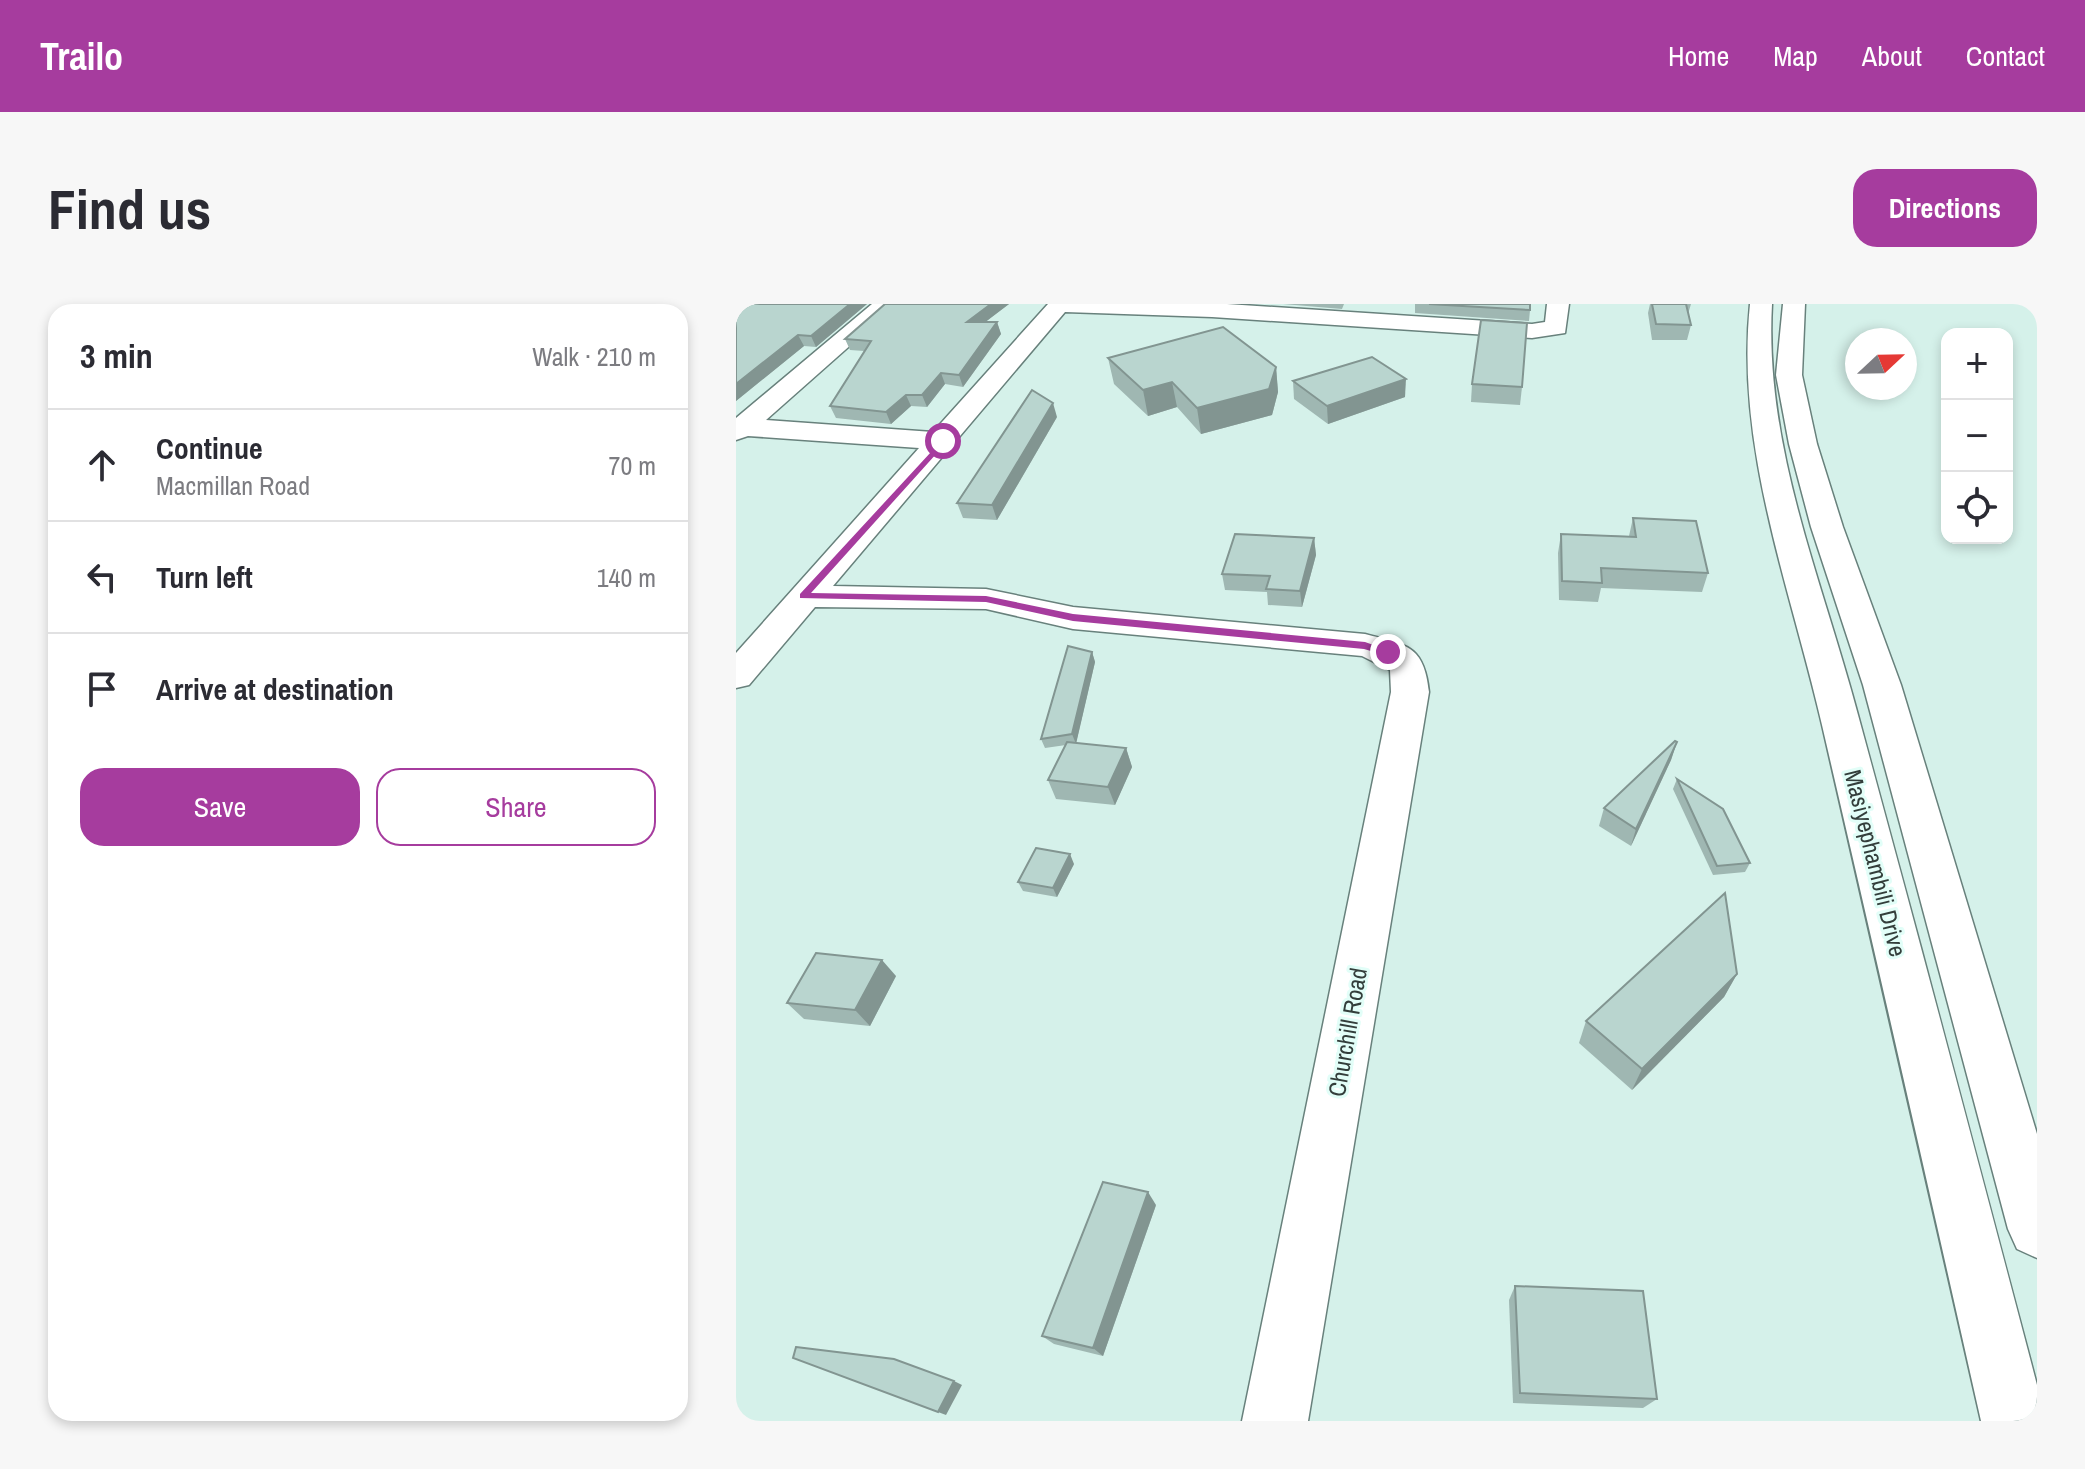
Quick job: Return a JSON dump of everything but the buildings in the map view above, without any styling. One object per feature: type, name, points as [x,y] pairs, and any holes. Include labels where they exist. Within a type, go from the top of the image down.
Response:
[{"type":"street","points":[[739,429],[886,304]]},
{"type":"street","points":[[736,676],[1059,304],[1380,312],[1545,331],[1557,328],[1558,304]]},
{"type":"street","name":"Masiyephambili Drive","points":[[1761,304],[1757,373],[1767,442],[1831,684],[2014,1421]]},
{"type":"street","points":[[1794,304],[1789,375],[1803,444],[1827,527],[1882,685],[2037,1229]]},
{"type":"street","points":[[739,429],[943,441]]},
{"type":"street","name":"Churchill Road","points":[[803,596],[986,599],[1073,618],[1365,645],[1388,652],[1408,665],[1410,692],[1275,1421]]},
{"type":"route","points":[[943,441],[803,596],[986,599],[1073,618],[1365,645],[1388,652]]}]
